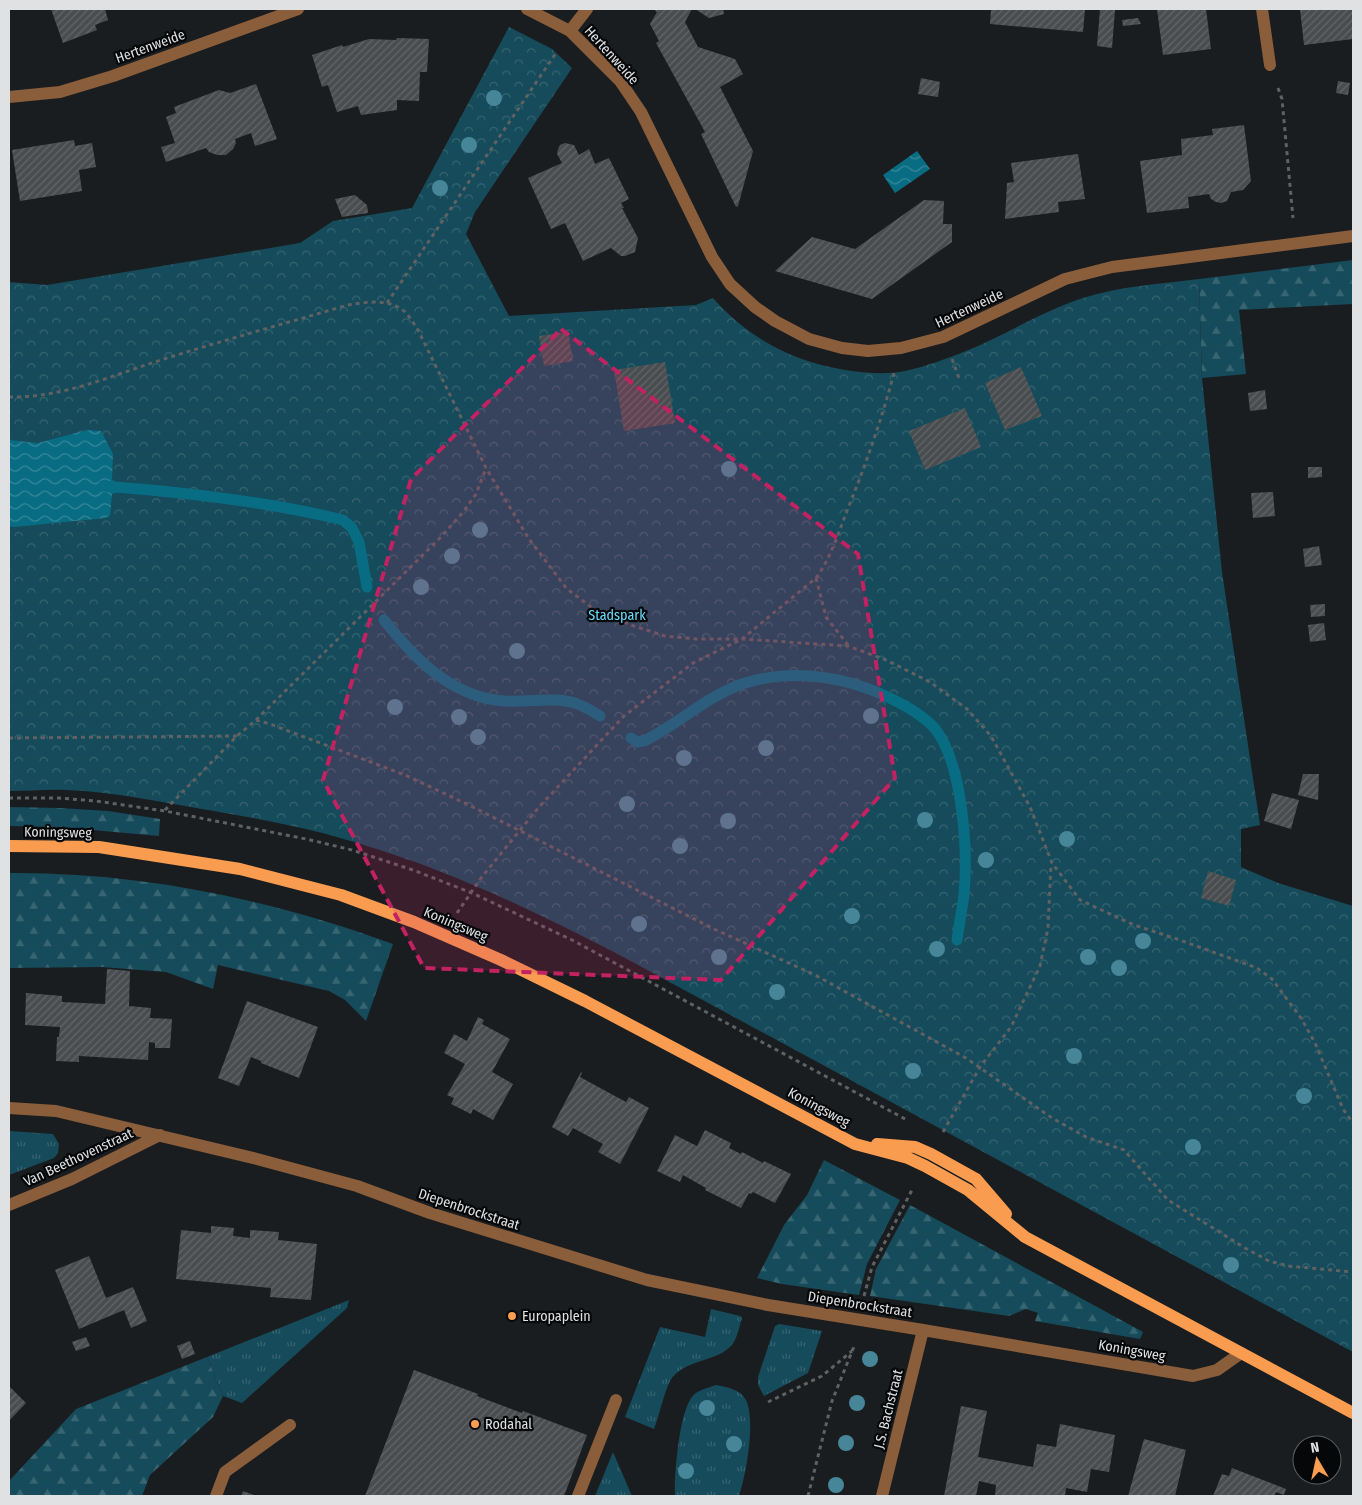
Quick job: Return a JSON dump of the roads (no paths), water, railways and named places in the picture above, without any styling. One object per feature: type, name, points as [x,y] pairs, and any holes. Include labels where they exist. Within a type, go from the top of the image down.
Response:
[{"type":"main road","name":"Koningsweg","points":[[9,846],[99,847],[240,869],[340,895],[414,922],[501,960],[585,1002],[855,1144],[908,1158],[925,1166],[968,1190],[1025,1237],[1353,1413]]},
{"type":"main road","name":"Koningsweg","points":[[855,1144],[915,1147],[931,1154],[976,1179],[1025,1237]]},
{"type":"street","name":"Hertenweide","points":[[9,97],[60,92],[113,76],[298,9]]},
{"type":"street","name":"Hertenweide","points":[[527,9],[570,31],[620,81],[641,112],[712,257],[730,284],[754,308],[809,339],[833,346],[868,351],[901,348],[943,337],[1065,279],[1112,267],[1353,236]]},
{"type":"street","name":"Hertenweide","points":[[570,31],[586,9]]},
{"type":"street","points":[[1262,9],[1270,65]]},
{"type":"street","name":"Diepenbrockstraat","points":[[9,1108],[56,1111],[160,1135],[357,1186],[430,1213],[647,1280],[768,1305],[923,1330]]},
{"type":"street","name":"Van Beethovenstraat","points":[[9,1205],[72,1180],[160,1135]]},
{"type":"street","name":"Koningsweg","points":[[923,1330],[1194,1376],[1217,1370],[1241,1353]]},
{"type":"street","name":"J.S. Bachstraat","points":[[882,1496],[923,1330]]},
{"type":"street","points":[[578,1496],[616,1400]]},
{"type":"street","points":[[216,1496],[225,1472],[290,1425]]},
{"type":"water","points":[[917,151],[930,169],[895,193],[883,175]]},
{"type":"water","points":[[87,430],[101,431],[113,454],[112,480],[119,483],[119,492],[112,494],[110,516],[9,526],[9,440],[38,443]]},
{"type":"waterway","points":[[103,486],[224,498],[314,513],[343,520],[352,528],[359,542],[367,587]]},
{"type":"waterway","points":[[384,620],[408,649],[422,662],[436,674],[467,692],[485,698],[504,701],[562,700],[583,706],[600,716]]},
{"type":"waterway","points":[[631,738],[637,742],[644,741],[729,689],[756,680],[784,676],[812,676],[854,684],[875,691],[920,715],[936,730],[945,746],[958,786],[962,809],[965,877],[957,940]]},
{"type":"place","name":"Europaplein","points":[[512,1316]]},
{"type":"place","name":"Rodahal","points":[[475,1424]]},
{"type":"park label","name":"Stadspark","points":[[617,615]]}]
